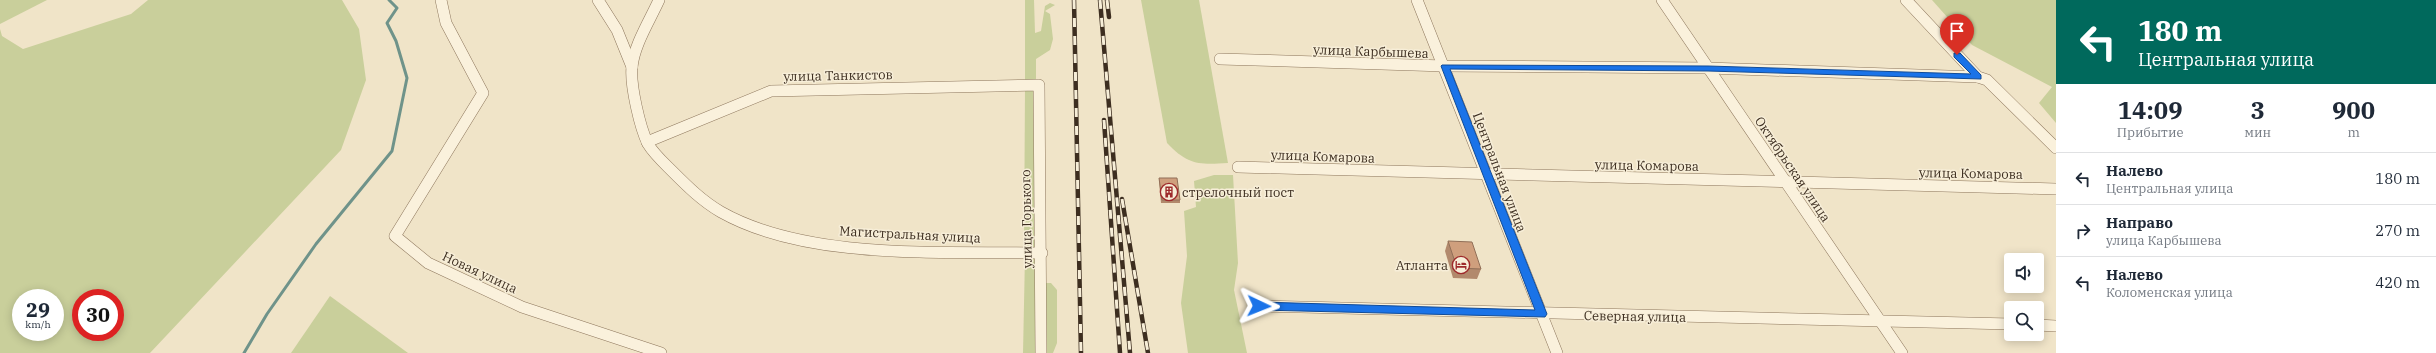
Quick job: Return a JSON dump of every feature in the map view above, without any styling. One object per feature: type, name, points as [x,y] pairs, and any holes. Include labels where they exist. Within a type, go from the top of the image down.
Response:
[{"type":"street","name":"Новая улица","points":[[441,0],[446,23],[483,93],[395,236],[428,263],[522,307],[661,353]]},
{"type":"street","name":"Магистральная улица","points":[[598,0],[617,30],[632,67],[647,142],[664,163],[704,200],[728,216],[775,234],[814,242],[872,249],[1042,253]]},
{"type":"street","points":[[632,67],[659,0]]},
{"type":"street","name":"Центральная улица","points":[[1417,0],[1445,66],[1486,175],[1558,353]]},
{"type":"street","name":"Октябрьская улица","points":[[1662,0],[1902,353]]},
{"type":"street","points":[[1906,0],[1978,77],[1987,80],[2056,148]]},
{"type":"street","name":"улица Карбышева","points":[[1220,59],[1445,66],[1708,68],[1978,77]]},
{"type":"street","name":"улица Танкистов","points":[[647,142],[771,91],[1039,85]]},
{"type":"street","name":"улица Горького","points":[[1039,85],[1042,253],[1041,353]]},
{"type":"street","name":"улица Комарова","points":[[1238,167],[1486,175],[2056,189]]},
{"type":"street","name":"Северная улица","points":[[1259,306],[1541,314],[2004,324]]},
{"type":"street","points":[[2044,325],[2056,326]]},
{"type":"green space","points":[[0,0],[47,0],[0,24]]},
{"type":"green space","points":[[148,0],[342,0],[359,29],[366,80],[341,150],[150,353],[0,353],[0,29],[2,36],[23,49],[131,14]]},
{"type":"green space","points":[[1025,0],[1034,0],[1035,33],[1041,31],[1045,6],[1050,3],[1055,5],[1045,11],[1050,14],[1053,39],[1050,50],[1036,59],[1036,83],[1025,83]]},
{"type":"green space","points":[[1141,0],[1199,0],[1228,163],[1209,164],[1194,162],[1181,156],[1167,143]]},
{"type":"green space","points":[[1932,0],[2056,0],[2056,123],[2039,103],[2052,87],[1972,45]]},
{"type":"green space","points":[[1025,87],[1036,88],[1038,250],[1024,249]]},
{"type":"green space","points":[[1214,175],[1233,175],[1238,263],[1234,290],[1247,353],[1188,353],[1181,303],[1187,256],[1184,211],[1196,207],[1194,181]]},
{"type":"green space","points":[[1025,255],[1038,255],[1037,353],[1023,353]]},
{"type":"green space","points":[[1044,283],[1051,283],[1057,290],[1057,343],[1053,353],[1044,353]]},
{"type":"green space","points":[[330,296],[408,353],[291,353]]},
{"type":"building","name":"стрелочный пост","points":[[1159,178],[1177,178],[1180,200],[1162,200]]},
{"type":"building","points":[[1448,241],[1472,242],[1481,269],[1457,268]]},
{"type":"waterway","points":[[244,353],[267,314],[316,244],[392,151],[407,78],[396,41],[387,23],[397,8],[389,0]]},
{"type":"railway","points":[[1074,0],[1081,353]]},
{"type":"railway","points":[[1100,0],[1130,353]]},
{"type":"railway","points":[[1107,0],[1109,17]]},
{"type":"railway","points":[[1104,120],[1120,353]]},
{"type":"railway","points":[[1122,199],[1148,353]]},
{"type":"place","name":"стрелочный пост","points":[[1169,192]]},
{"type":"place","name":"Атланта","points":[[1461,265]]},
{"type":"route","points":[[1259,306],[1541,314],[1445,66],[1708,68],[1978,77],[1957,55]]}]
